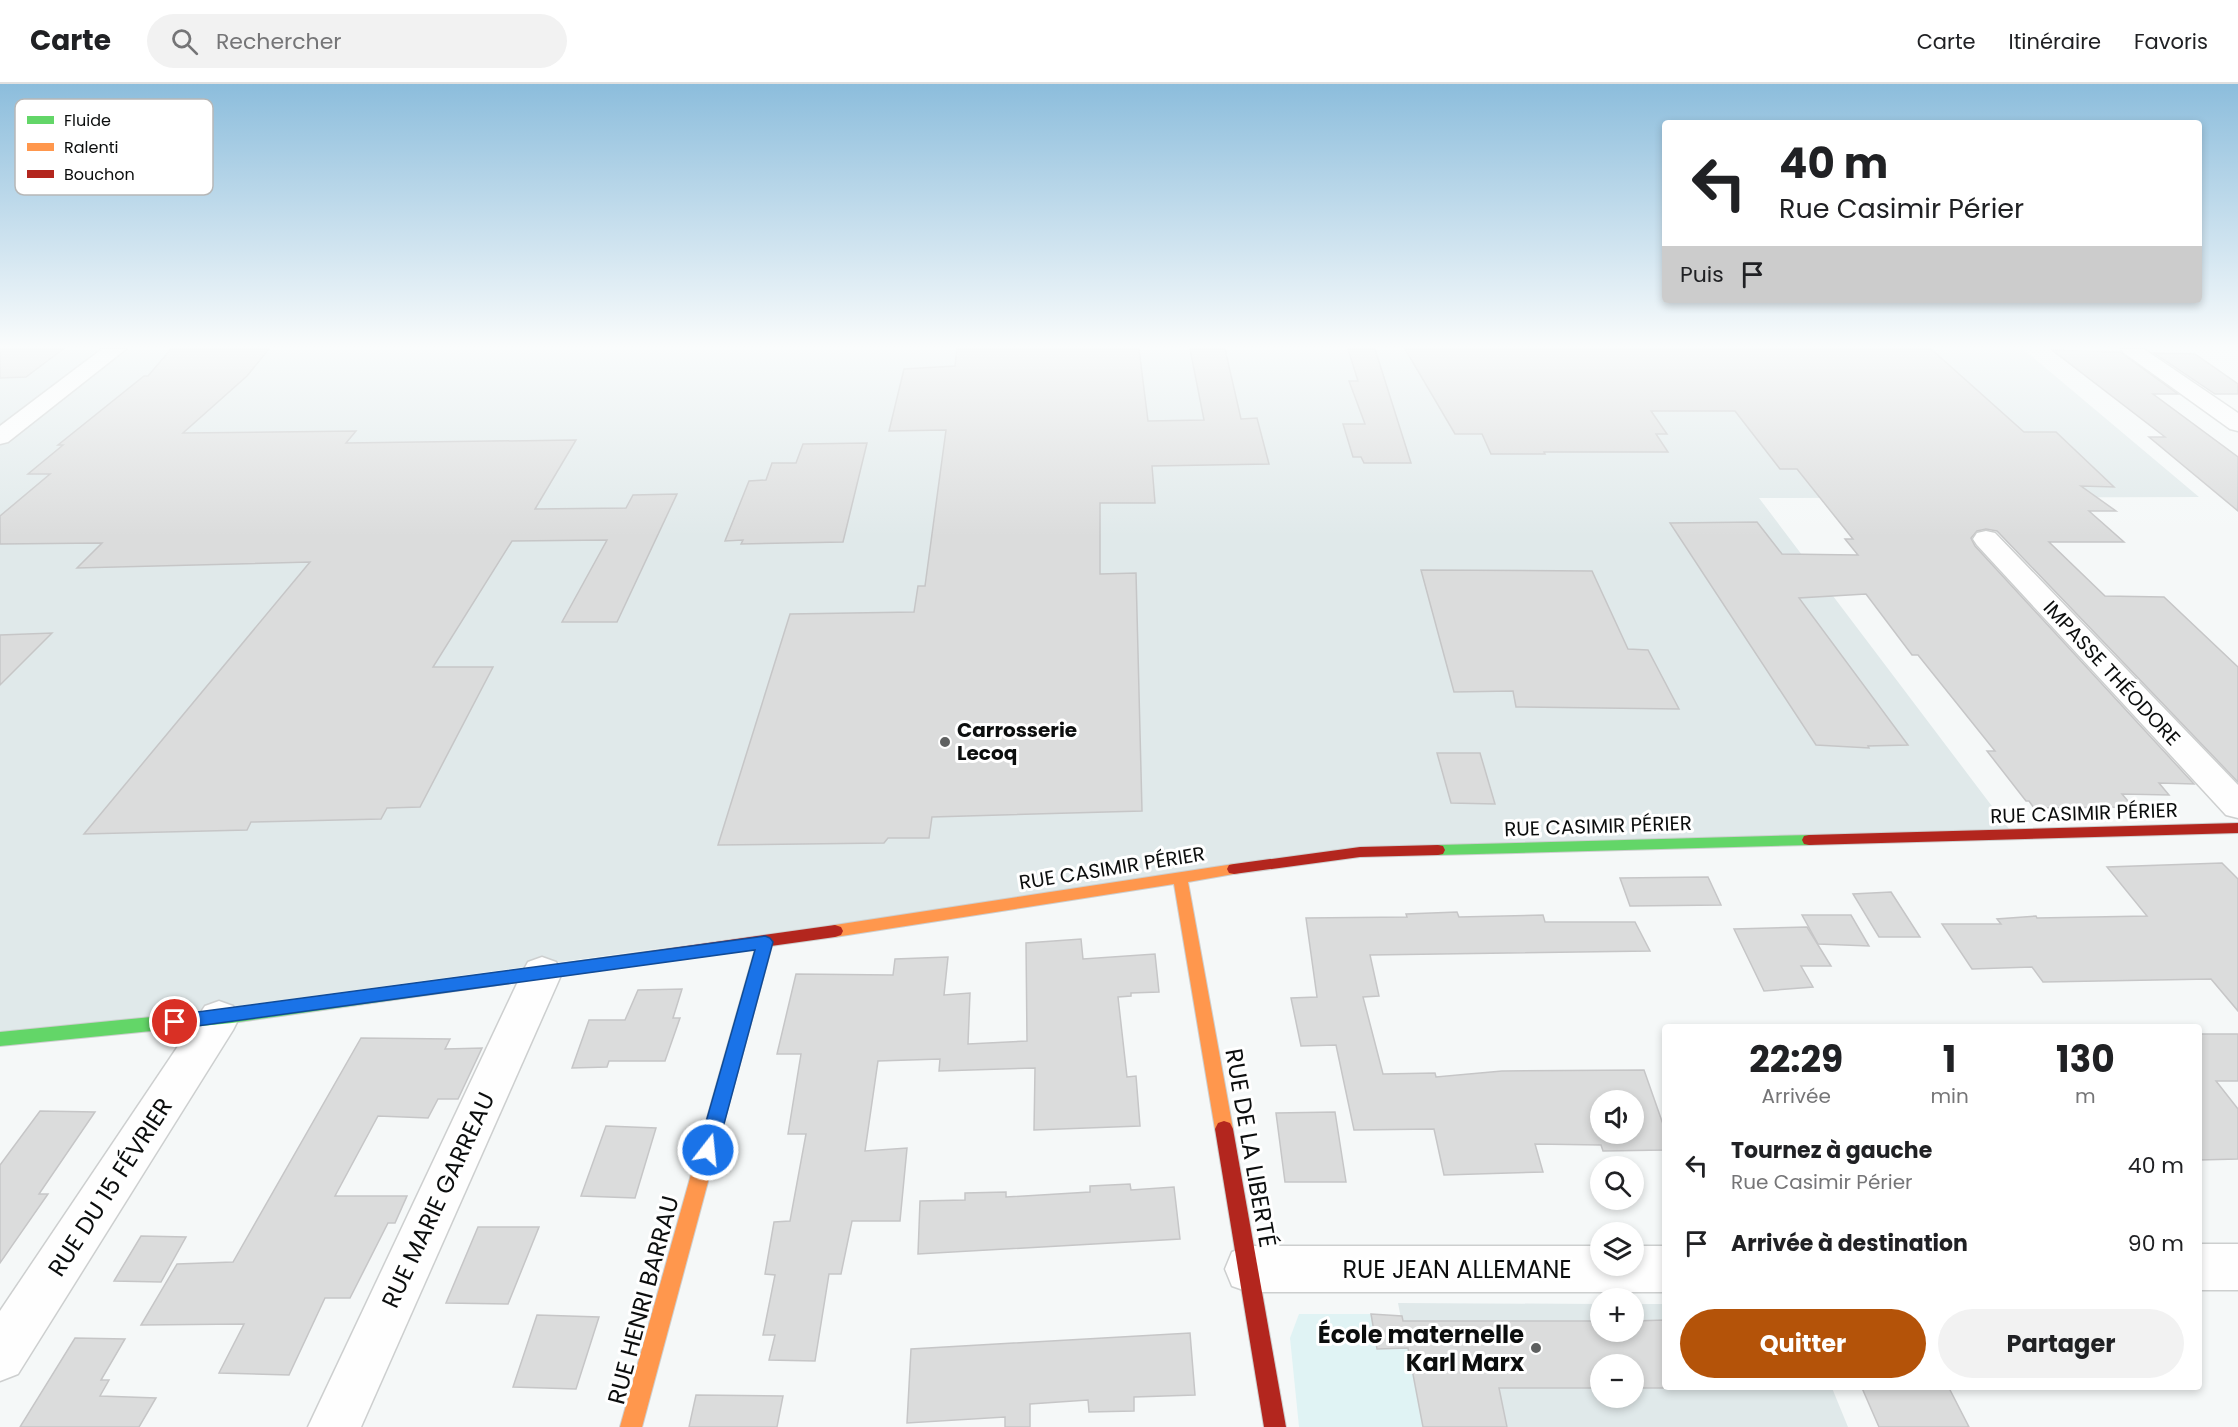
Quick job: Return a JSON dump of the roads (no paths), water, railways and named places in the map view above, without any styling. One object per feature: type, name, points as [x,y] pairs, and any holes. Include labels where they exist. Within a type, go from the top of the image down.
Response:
[{"type":"street","points":[[0,437],[33,412]]},
{"type":"street","points":[[2220,412],[2238,424]]},
{"type":"street","name":"IMPASSE THÉODORE","points":[[1986,539],[2237,823]]},
{"type":"street","name":"RUE CASIMIR PÉRIER","points":[[0,1039],[219,1018],[765,942],[1180,877],[1360,852],[2237,823]]},
{"type":"street","name":"RUE DE LA LIBERTÉ","points":[[1180,877],[1275,1427]]},
{"type":"street","name":"RUE HENRI BARRAU","points":[[631,1427],[765,942]]},
{"type":"street","name":"RUE MARIE GARREAU","points":[[334,1427],[542,973]]},
{"type":"street","name":"RUE DU 15 FÉVRIER","points":[[0,1356],[219,1018]]},
{"type":"street","points":[[2202,1267],[2238,1267]]},
{"type":"street","name":"RUE JEAN ALLEMANE","points":[[1249,1269],[1662,1269]]},
{"type":"place","name":"Carrosserie Lecoq","points":[[945,742]]},
{"type":"place","name":"École maternelle Karl Marx","points":[[1536,1348]]}]
